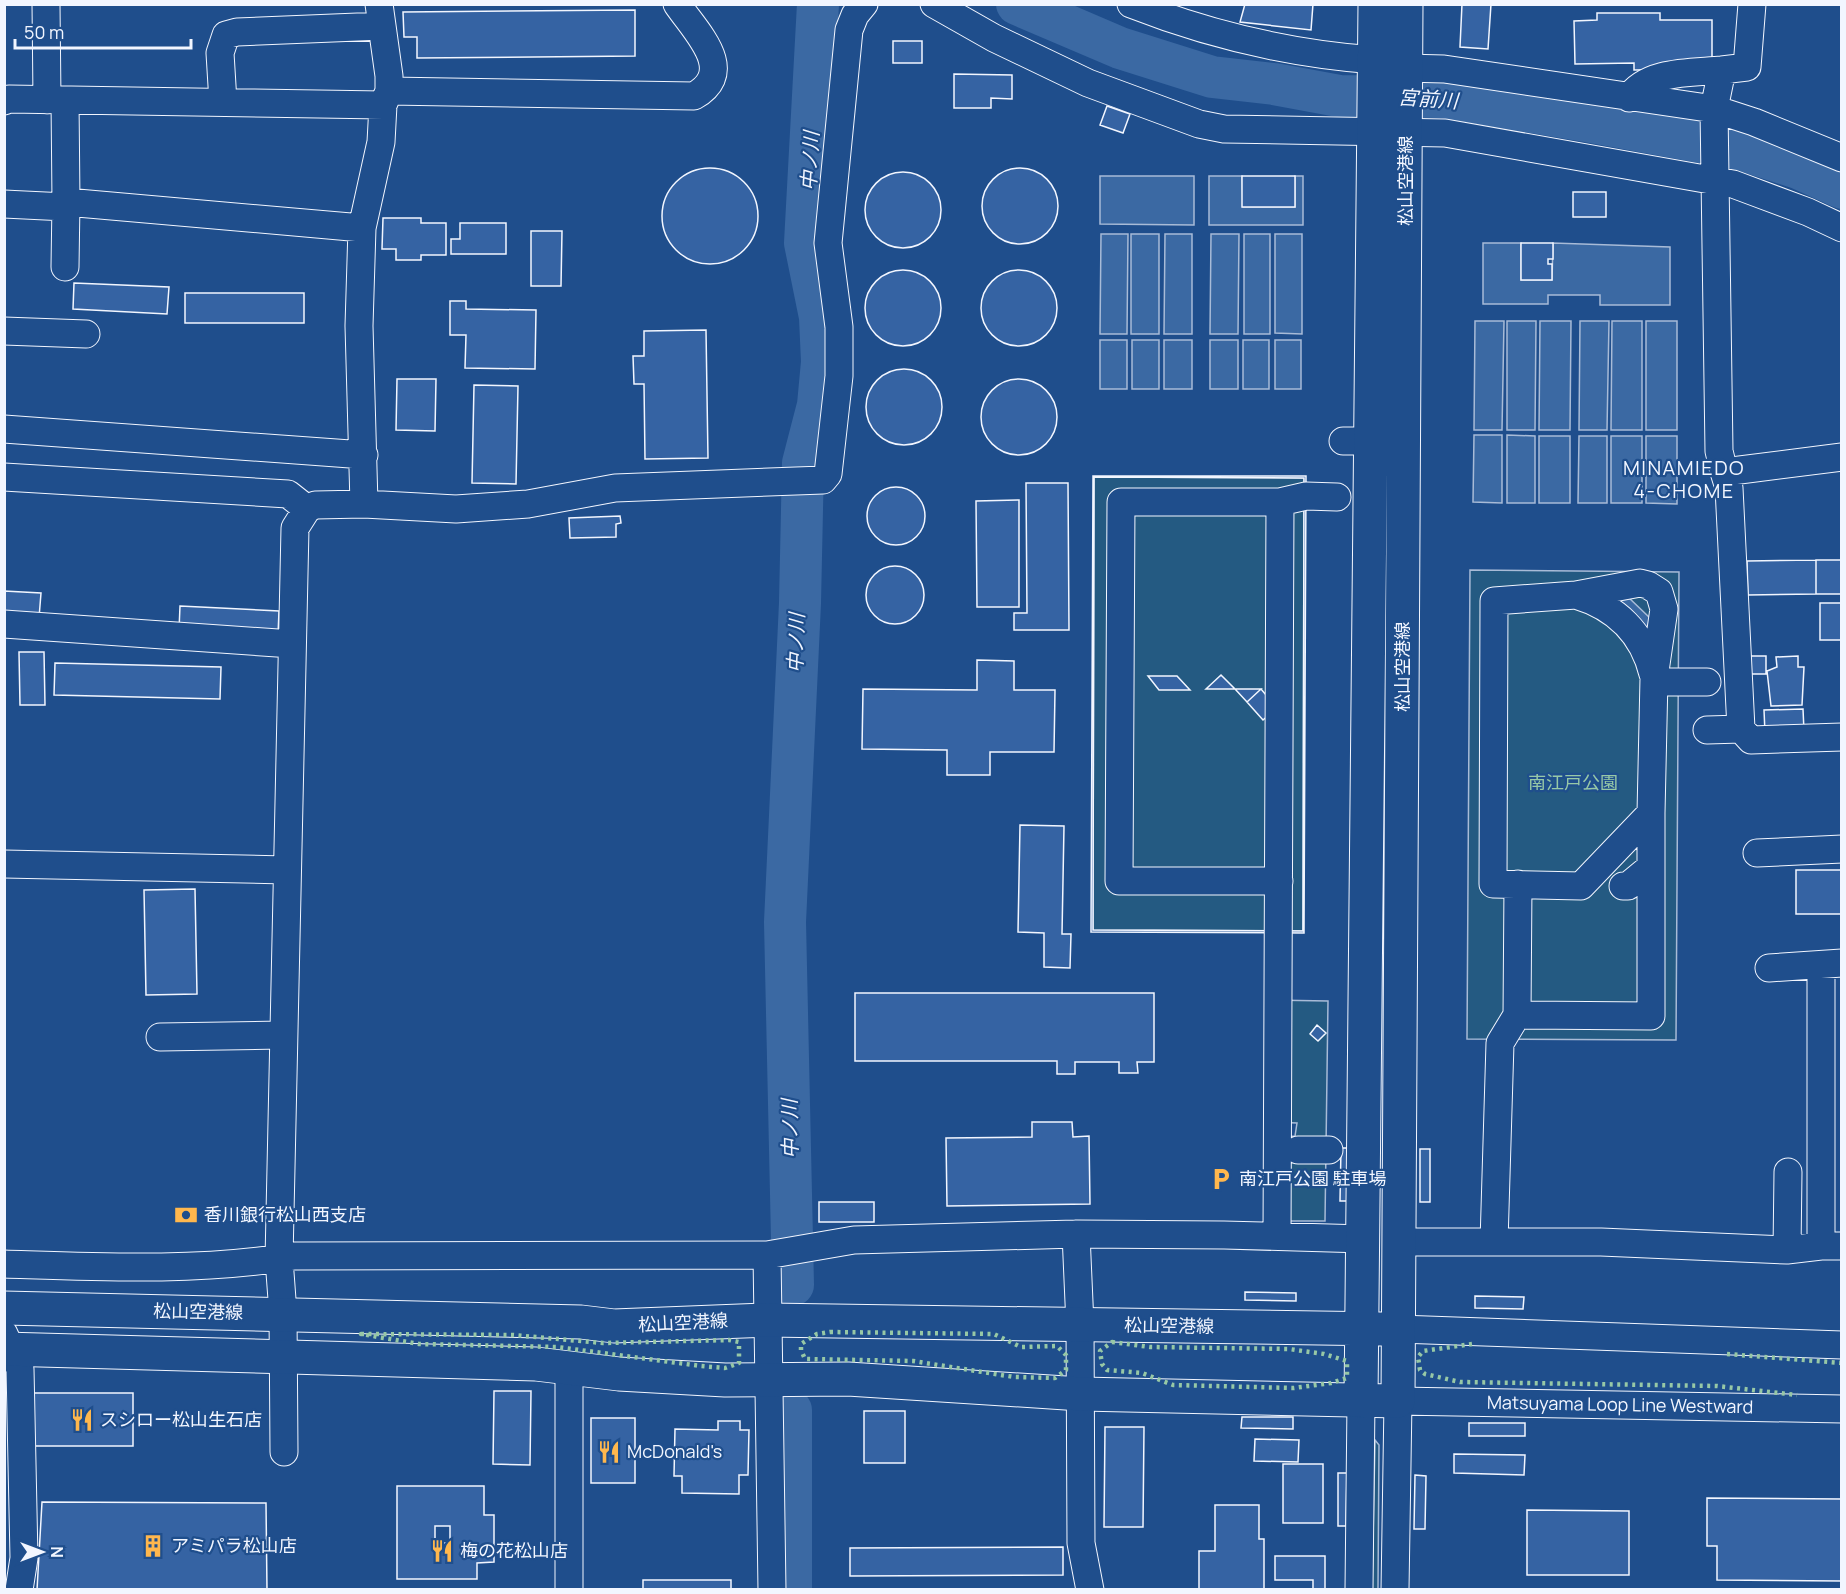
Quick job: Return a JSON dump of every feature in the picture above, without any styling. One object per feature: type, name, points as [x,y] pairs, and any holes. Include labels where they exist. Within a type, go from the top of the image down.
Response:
[{"type":"main road","name":"松山空港線","points":[[1375,4],[1390,68],[1400,1242],[1398,1401]]},
{"type":"main road","name":"松山空港線","points":[[1390,68],[1406,4]]},
{"type":"main road","name":"松山空港線","points":[[1361,1401],[1364,1239],[1358,441],[1390,124]]},
{"type":"main road","name":"松山空港線","points":[[4,1308],[283,1313],[581,1322],[614,1326],[767,1320],[1399,1329]]},
{"type":"main road","points":[[7,1344],[569,1367],[619,1374],[725,1380],[848,1379],[1081,1394],[1398,1401]]},
{"type":"street","points":[[46,4],[66,205],[65,267]]},
{"type":"street","points":[[4,101],[223,102],[386,98],[694,96],[704,90],[711,80],[715,66],[713,56],[677,4]]},
{"type":"street","points":[[284,1452],[283,1313],[279,1258],[282,1035],[295,528],[307,509],[326,504],[550,510],[615,479],[784,484],[821,488],[828,474],[839,376],[839,327],[828,243],[849,30],[855,15],[864,4]]},
{"type":"street","points":[[1131,4],[1194,26],[1283,50],[1390,68],[1444,69],[1629,98],[1754,122],[1842,158]]},
{"type":"street","points":[[1629,98],[1635,88],[1653,79],[1747,67],[1752,4]]},
{"type":"street","points":[[940,6],[994,38],[1088,82],[1199,124],[1224,129],[1390,124],[1714,173],[1733,184],[1808,212],[1842,228]]},
{"type":"street","points":[[223,102],[220,53],[226,35],[380,15],[390,76],[381,142],[362,228],[359,326],[364,504]]},
{"type":"street","points":[[1722,70],[1714,115],[1719,451],[1729,488],[1741,729],[1750,740],[1842,737]]},
{"type":"street","points":[[4,204],[66,205],[362,228]]},
{"type":"street","points":[[4,330],[86,334]]},
{"type":"street","points":[[4,429],[364,455]]},
{"type":"street","points":[[1724,472],[1842,457]]},
{"type":"street","points":[[4,477],[288,494],[307,509]]},
{"type":"street","points":[[1279,881],[1119,881],[1120,502],[1280,502],[1306,496],[1337,497]]},
{"type":"street","points":[[1277,1229],[1285,1150],[1278,933],[1280,502]]},
{"type":"street","points":[[1517,1015],[1651,1016],[1651,908],[1651,867],[1651,813],[1663,681],[1664,609],[1661,595],[1656,589],[1644,583],[1576,595],[1494,601],[1494,884],[1607,886],[1651,867]]},
{"type":"street","points":[[1576,595],[1607,608],[1634,631],[1663,681]]},
{"type":"street","points":[[4,624],[292,644]]},
{"type":"street","points":[[1663,681],[1707,682]]},
{"type":"street","points":[[1707,730],[1741,729]]},
{"type":"street","points":[[1607,886],[1651,813]]},
{"type":"street","points":[[1757,853],[1842,849]]},
{"type":"street","points":[[4,864],[287,870]]},
{"type":"street","points":[[1494,1235],[1489,1152],[1500,1043],[1517,1015],[1518,884]]},
{"type":"street","points":[[1607,886],[1651,908]]},
{"type":"street","points":[[1400,1242],[1494,1235],[1787,1250],[1831,1246],[1831,964],[1769,968]]},
{"type":"street","points":[[160,1037],[282,1035]]},
{"type":"street","points":[[1285,1150],[1329,1150]]},
{"type":"street","points":[[1787,1250],[1788,1172]]},
{"type":"street","points":[[4,1264],[135,1268],[294,1256],[784,1252],[854,1240],[1277,1229],[1364,1239]]},
{"type":"street","points":[[1076,1234],[1080,1325],[1081,1544],[1090,1590]]},
{"type":"street","points":[[772,1590],[767,1320],[784,1252]]},
{"type":"street","points":[[1399,1329],[1842,1345]]},
{"type":"street","points":[[7,1344],[20,1369],[24,1558],[19,1590]]},
{"type":"street","points":[[569,1367],[569,1590]]},
{"type":"street","points":[[1359,1590],[1361,1401]]},
{"type":"street","points":[[1395,1590],[1398,1401]]},
{"type":"street","name":"Matsuyama Loop Line Westward","points":[[1398,1401],[1842,1409]]},
{"type":"green space","points":[[1094,477],[1304,478],[1303,931],[1093,930]]},
{"type":"green space","name":"南江戸公園","points":[[1470,570],[1679,572],[1676,1040],[1467,1039]]},
{"type":"green space","points":[[1267,1000],[1328,1001],[1325,1221],[1286,1221],[1280,1137],[1295,1136],[1297,1123],[1267,1122]]},
{"type":"green space","points":[[1375,1440],[1379,1445],[1378,1589],[1372,1590]]},
{"type":"shaded area","points":[[1100,176],[1194,176],[1194,225],[1100,224]]},
{"type":"shaded area","points":[[1209,176],[1242,176],[1243,207],[1295,207],[1295,176],[1303,176],[1303,225],[1209,225]]},
{"type":"shaded area","points":[[1101,234],[1128,234],[1127,334],[1100,334]]},
{"type":"shaded area","points":[[1131,234],[1159,234],[1159,334],[1131,334]]},
{"type":"shaded area","points":[[1165,234],[1192,234],[1192,334],[1164,334]]},
{"type":"shaded area","points":[[1211,234],[1239,234],[1238,334],[1210,334]]},
{"type":"shaded area","points":[[1244,234],[1270,234],[1270,334],[1244,334]]},
{"type":"shaded area","points":[[1275,234],[1302,234],[1302,334],[1275,333]]},
{"type":"shaded area","points":[[1483,243],[1521,243],[1521,280],[1552,280],[1553,243],[1670,247],[1670,305],[1600,305],[1600,295],[1548,295],[1548,304],[1483,304]]},
{"type":"shaded area","points":[[1475,321],[1504,321],[1502,430],[1474,430]]},
{"type":"shaded area","points":[[1507,321],[1536,321],[1535,430],[1507,430]]},
{"type":"shaded area","points":[[1540,321],[1571,321],[1570,430],[1539,430]]},
{"type":"shaded area","points":[[1580,321],[1609,321],[1607,430],[1579,430]]},
{"type":"shaded area","points":[[1612,321],[1642,321],[1642,430],[1611,430]]},
{"type":"shaded area","points":[[1646,321],[1677,321],[1677,430],[1646,430]]},
{"type":"shaded area","points":[[1100,340],[1127,340],[1127,389],[1100,389]]},
{"type":"shaded area","points":[[1132,340],[1159,340],[1159,389],[1132,389]]},
{"type":"shaded area","points":[[1164,340],[1192,340],[1192,389],[1164,389]]},
{"type":"shaded area","points":[[1210,340],[1238,340],[1238,389],[1210,389]]},
{"type":"shaded area","points":[[1243,340],[1269,340],[1269,389],[1243,389]]},
{"type":"shaded area","points":[[1275,340],[1301,340],[1301,389],[1275,389]]},
{"type":"shaded area","points":[[1474,435],[1502,435],[1502,503],[1473,502]]},
{"type":"shaded area","points":[[1507,435],[1535,436],[1535,503],[1507,503]]},
{"type":"shaded area","points":[[1539,436],[1570,436],[1570,503],[1539,503]]},
{"type":"shaded area","points":[[1579,436],[1607,436],[1607,503],[1578,503]]},
{"type":"shaded area","points":[[1611,436],[1642,436],[1642,503],[1611,503]]},
{"type":"shaded area","points":[[1646,436],[1677,436],[1677,504],[1646,503]]},
{"type":"shaded area","points":[[1616,597],[1628,597],[1651,619],[1644,639]]},
{"type":"building","points":[[1245,4],[1313,4],[1311,30],[1240,22]]},
{"type":"building","points":[[1462,4],[1491,4],[1488,49],[1460,47]]},
{"type":"building","points":[[635,10],[635,56],[417,58],[417,37],[404,37],[403,12]]},
{"type":"building","points":[[1597,13],[1660,13],[1660,20],[1712,20],[1712,69],[1634,70],[1634,63],[1575,64],[1574,21],[1597,20]]},
{"type":"building","points":[[893,41],[922,41],[922,63],[893,63]]},
{"type":"building","points":[[954,74],[1012,75],[1012,99],[991,98],[991,108],[954,108]]},
{"type":"building","points":[[1107,106],[1130,114],[1123,133],[1100,125]]},
{"type":"building","points":[[710,168],[728,171],[744,182],[755,198],[758,216],[755,234],[744,250],[728,261],[710,264],[692,261],[676,250],[665,234],[662,216],[665,198],[676,182],[692,171]]},
{"type":"building","points":[[1020,168],[1034,171],[1047,179],[1055,192],[1058,206],[1055,220],[1047,233],[1034,241],[1020,244],[1006,241],[993,233],[985,220],[982,206],[985,192],[993,179],[1006,171]]},
{"type":"building","points":[[903,172],[917,175],[930,183],[938,196],[941,210],[938,224],[930,237],[917,245],[903,248],[889,245],[876,237],[868,224],[865,210],[868,196],[876,183],[889,175]]},
{"type":"building","points":[[1242,176],[1295,176],[1295,207],[1242,207]]},
{"type":"building","points":[[1573,192],[1606,192],[1606,217],[1573,217]]},
{"type":"building","points":[[383,218],[421,218],[421,223],[446,223],[446,255],[421,255],[421,260],[396,260],[396,249],[382,249]]},
{"type":"building","points":[[460,223],[506,223],[506,254],[451,254],[451,239],[460,239]]},
{"type":"building","points":[[531,231],[562,231],[561,286],[531,286]]},
{"type":"building","points":[[1521,243],[1553,243],[1553,259],[1548,259],[1548,264],[1552,264],[1552,280],[1521,280]]},
{"type":"building","points":[[903,270],[917,273],[930,281],[938,294],[941,308],[938,322],[930,335],[917,343],[903,346],[889,343],[876,335],[868,322],[865,308],[868,294],[876,281],[889,273]]},
{"type":"building","points":[[1019,270],[1033,273],[1046,281],[1054,294],[1057,308],[1054,322],[1046,335],[1033,343],[1019,346],[1005,343],[992,335],[984,322],[981,308],[984,294],[992,281],[1005,273]]},
{"type":"building","points":[[74,283],[169,287],[167,314],[73,309]]},
{"type":"building","points":[[185,293],[304,293],[304,323],[185,323]]},
{"type":"building","points":[[450,301],[466,301],[466,309],[536,310],[535,369],[465,368],[466,335],[450,335]]},
{"type":"building","points":[[706,330],[708,458],[645,459],[644,384],[634,384],[633,356],[644,356],[644,331]]},
{"type":"building","points":[[904,369],[918,372],[931,380],[939,393],[942,407],[939,421],[931,434],[918,442],[904,445],[890,442],[877,434],[869,421],[866,407],[869,393],[877,380],[890,372]]},
{"type":"building","points":[[397,379],[436,379],[435,431],[396,430]]},
{"type":"building","points":[[1019,379],[1033,382],[1046,390],[1054,403],[1057,417],[1054,431],[1046,444],[1033,452],[1019,455],[1005,452],[992,444],[984,431],[981,417],[984,403],[992,390],[1005,382]]},
{"type":"building","points":[[474,385],[518,386],[516,484],[472,483]]},
{"type":"building","points":[[1093,476],[1306,476],[1304,933],[1091,932]],"holes":[[[1094,477],[1304,478],[1303,931],[1093,930]]]},
{"type":"building","points":[[1026,483],[1068,483],[1069,630],[1014,630],[1014,613],[1027,613]]},
{"type":"building","points":[[896,487],[907,489],[920,500],[925,516],[923,527],[912,540],[896,545],[885,543],[872,532],[867,516],[869,505],[880,492]]},
{"type":"building","points":[[1019,500],[1019,607],[977,607],[976,501]]},
{"type":"building","points":[[620,516],[621,523],[616,524],[616,537],[570,538],[569,518]]},
{"type":"building","points":[[1816,560],[1842,560],[1842,594],[1816,594]]},
{"type":"building","points":[[1816,560],[1816,594],[1748,595],[1747,561]]},
{"type":"building","points":[[895,566],[906,568],[919,579],[924,595],[922,606],[911,619],[895,624],[884,622],[871,611],[866,595],[868,584],[879,571]]},
{"type":"building","points":[[4,591],[41,593],[39,618],[4,616]]},
{"type":"building","points":[[1820,603],[1842,603],[1842,640],[1820,640]]},
{"type":"building","points":[[180,606],[279,611],[278,635],[179,630]]},
{"type":"building","points":[[19,652],[44,652],[45,705],[20,705]]},
{"type":"building","points":[[1748,656],[1766,656],[1766,674],[1748,674]]},
{"type":"building","points":[[1798,656],[1798,667],[1804,667],[1802,705],[1771,706],[1767,671],[1777,667],[1776,657]]},
{"type":"building","points":[[977,660],[1014,661],[1014,690],[1055,690],[1054,752],[990,752],[990,775],[947,775],[947,750],[862,749],[863,689],[977,690]]},
{"type":"building","points":[[55,663],[221,667],[220,699],[54,695]]},
{"type":"building","points":[[1221,675],[1235,689],[1206,689]]},
{"type":"building","points":[[1148,676],[1177,676],[1190,690],[1159,690]]},
{"type":"building","points":[[1235,689],[1261,689],[1247,702]]},
{"type":"building","points":[[1261,689],[1277,708],[1263,720],[1247,702]]},
{"type":"building","points":[[1803,709],[1804,731],[1765,733],[1764,710]]},
{"type":"building","points":[[1020,825],[1064,826],[1062,934],[1071,934],[1070,968],[1044,967],[1044,933],[1018,932]]},
{"type":"building","points":[[1796,870],[1842,870],[1842,914],[1796,914]]},
{"type":"building","points":[[195,889],[197,994],[146,995],[144,890]]},
{"type":"building","points":[[855,993],[1154,993],[1154,1062],[1137,1062],[1138,1073],[1119,1073],[1119,1062],[1075,1062],[1075,1074],[1057,1074],[1057,1061],[855,1061]]},
{"type":"building","points":[[1317,1025],[1326,1033],[1318,1041],[1310,1034]]},
{"type":"building","points":[[1032,1122],[1072,1122],[1073,1137],[1089,1136],[1090,1204],[947,1206],[946,1138],[1032,1137]]},
{"type":"building","points":[[1341,1148],[1350,1148],[1349,1201],[1340,1201]]},
{"type":"building","points":[[1420,1149],[1430,1149],[1430,1202],[1420,1202]]},
{"type":"building","points":[[819,1202],[874,1202],[874,1222],[819,1222]]},
{"type":"building","points":[[1245,1292],[1296,1293],[1296,1301],[1245,1300]]},
{"type":"building","points":[[1475,1296],[1524,1297],[1523,1309],[1475,1308]]},
{"type":"building","points":[[494,1391],[531,1391],[530,1465],[493,1464]]},
{"type":"building","name":"スシロー松山生石店","points":[[31,1393],[133,1393],[133,1446],[31,1446]]},
{"type":"building","points":[[864,1411],[905,1411],[905,1463],[864,1463]]},
{"type":"building","points":[[1242,1417],[1293,1417],[1293,1429],[1241,1428]]},
{"type":"building","points":[[591,1418],[635,1418],[635,1483],[591,1483]]},
{"type":"building","points":[[718,1421],[740,1421],[740,1430],[749,1430],[748,1475],[739,1475],[739,1494],[682,1493],[682,1476],[674,1476],[675,1429],[718,1430]]},
{"type":"building","points":[[1469,1423],[1525,1423],[1525,1436],[1469,1436]]},
{"type":"building","points":[[1105,1427],[1144,1427],[1143,1527],[1104,1527]]},
{"type":"building","points":[[1255,1439],[1299,1440],[1298,1462],[1254,1461]]},
{"type":"building","points":[[1454,1454],[1525,1455],[1524,1475],[1454,1473]]},
{"type":"building","points":[[1283,1464],[1323,1464],[1323,1523],[1283,1523]]},
{"type":"building","points":[[1338,1473],[1347,1473],[1346,1526],[1338,1526]]},
{"type":"building","points":[[1415,1475],[1426,1476],[1425,1529],[1414,1529]]},
{"type":"building","points":[[397,1486],[484,1486],[484,1515],[494,1515],[494,1562],[477,1563],[477,1579],[397,1579]],"holes":[[[435,1526],[450,1526],[450,1543],[435,1543]]]},
{"type":"building","points":[[1707,1498],[1842,1499],[1842,1581],[1717,1580],[1717,1546],[1707,1546]]},
{"type":"building","name":"アミパラ松山店","points":[[42,1502],[266,1503],[267,1590],[37,1590]]},
{"type":"building","points":[[1215,1505],[1259,1505],[1259,1539],[1264,1539],[1264,1590],[1199,1590],[1199,1551],[1215,1551]]},
{"type":"building","points":[[1527,1510],[1629,1511],[1629,1575],[1527,1575]]},
{"type":"building","points":[[1063,1547],[1063,1575],[850,1576],[850,1548]]},
{"type":"building","points":[[1275,1556],[1325,1556],[1325,1590],[1313,1590],[1313,1580],[1275,1580]]},
{"type":"building","points":[[643,1580],[731,1580],[731,1590],[643,1590]]},
{"type":"waterway","name":"中ノ川","points":[[793,1285],[785,922],[800,603],[803,463],[818,405],[822,362],[820,317],[805,243],[818,4]]},
{"type":"waterway","name":"宮前川","points":[[1017,4],[1120,48],[1212,77],[1274,84],[1339,96],[1441,97],[1586,121],[1739,149],[1798,168],[1842,188]]},
{"type":"waterway","name":"中ノ川","points":[[791,1410],[791,1590]]},
{"type":"hedge","points":[[830,1332],[994,1334],[1021,1347],[1057,1346],[1066,1355],[1066,1370],[1055,1378],[1014,1377],[913,1361],[805,1359],[801,1344],[817,1334],[830,1332]]},
{"type":"hedge","points":[[361,1334],[513,1335],[603,1343],[729,1340],[739,1342],[739,1363],[725,1368],[557,1347],[419,1344],[361,1334]]},
{"type":"hedge","points":[[1112,1342],[1150,1347],[1289,1349],[1324,1354],[1347,1361],[1347,1378],[1331,1383],[1294,1388],[1173,1385],[1142,1373],[1107,1370],[1102,1364],[1100,1351],[1112,1342]]},
{"type":"hedge","points":[[1472,1344],[1423,1351],[1418,1357],[1420,1370],[1425,1374],[1460,1382],[1717,1386],[1797,1395]]},
{"type":"hedge","points":[[1727,1354],[1842,1363]]},
{"type":"place","name":"南江戸公園 駐車場","points":[[1221,1179]]},
{"type":"place","name":"香川銀行松山西支店","points":[[186,1215]]},
{"type":"place","name":"スシロー松山生石店","points":[[82,1420]]},
{"type":"place","name":"McDonald's","points":[[609,1452]]},
{"type":"place","name":"アミパラ松山店","points":[[153,1546]]},
{"type":"place","name":"梅の花松山店","points":[[442,1551]]},
{"type":"district","name":"MINAMIEDO 4-CHOME","points":[[1684,480]]}]
